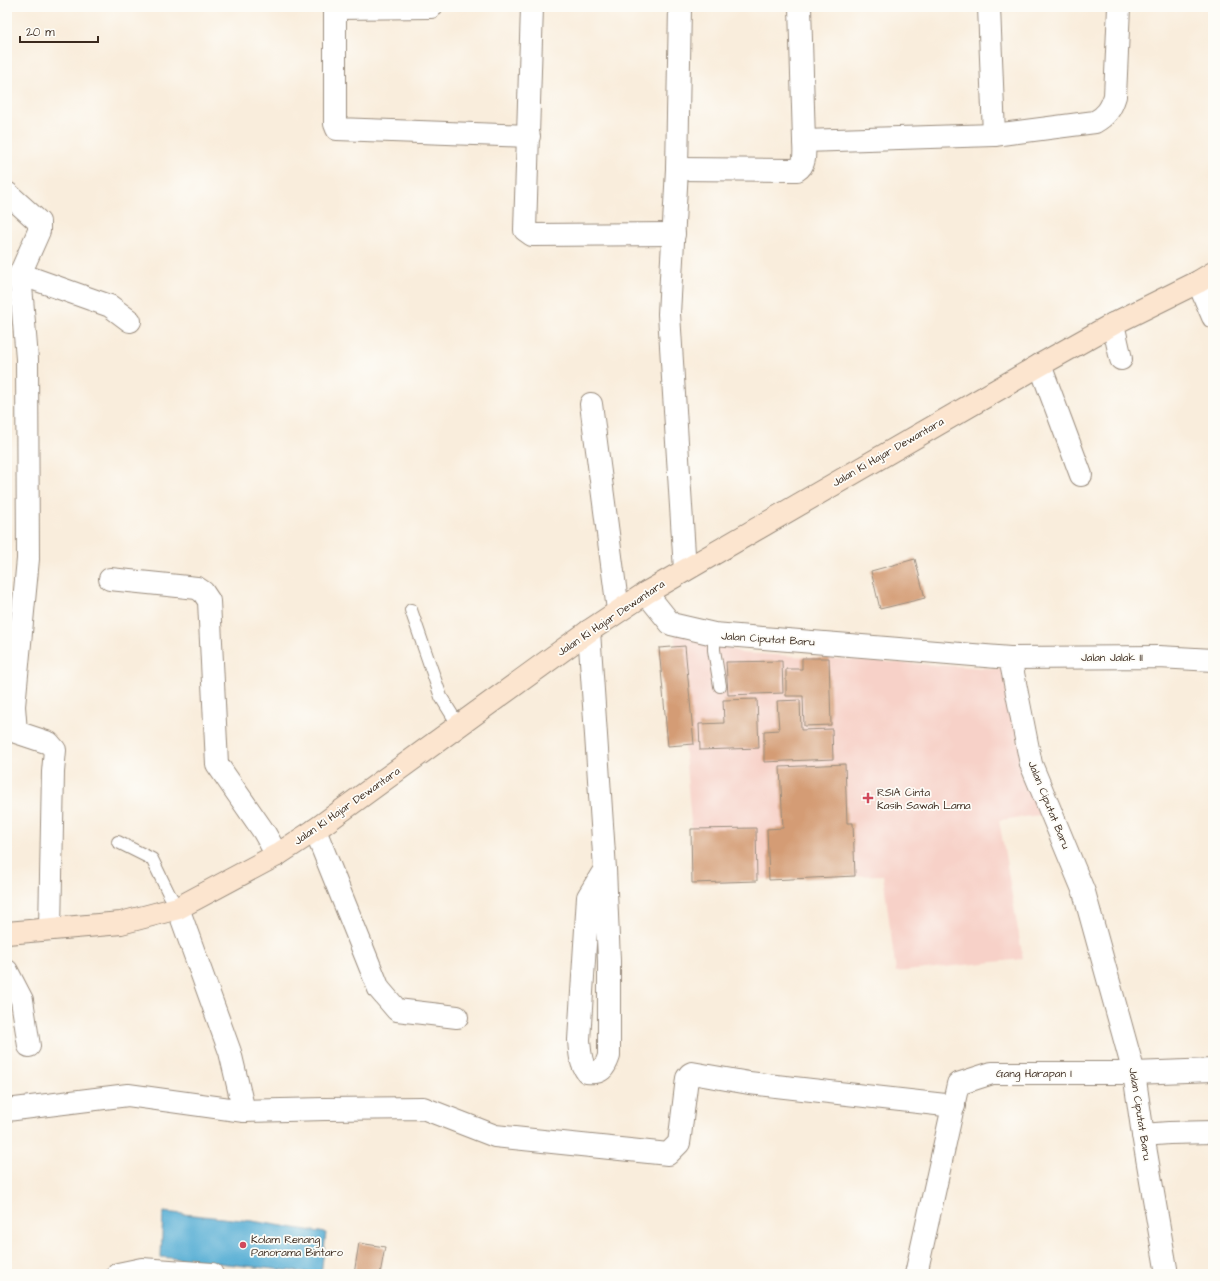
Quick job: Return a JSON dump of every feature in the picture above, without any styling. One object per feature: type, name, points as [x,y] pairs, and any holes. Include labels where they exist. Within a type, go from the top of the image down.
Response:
[{"type":"main road","name":"Jalan Ki Hajar Dewantara","points":[[7,933],[121,923],[178,908],[277,855],[315,830],[618,610],[1040,365],[1113,324],[1205,278]]},
{"type":"street","points":[[431,7],[335,7],[335,124],[337,129],[529,136]]},
{"type":"street","points":[[532,7],[525,230],[527,233],[532,235],[674,234]]},
{"type":"street","points":[[680,7],[674,234],[669,314],[685,570]]},
{"type":"street","points":[[676,169],[797,170],[801,167],[804,162],[804,141],[800,7]]},
{"type":"street","points":[[989,7],[994,135]]},
{"type":"street","points":[[804,141],[994,135],[1095,122],[1108,112],[1112,106],[1115,96],[1119,7]]},
{"type":"street","points":[[7,193],[39,222],[39,230],[20,274],[27,359],[28,559],[14,698],[14,714],[16,732],[49,744],[55,750],[53,772],[50,929]]},
{"type":"street","points":[[20,274],[110,306],[130,321]]},
{"type":"street","points":[[1205,278],[1213,317]]},
{"type":"street","points":[[1113,324],[1121,359]]},
{"type":"street","points":[[1040,365],[1080,475]]},
{"type":"street","points":[[591,404],[618,610]]},
{"type":"street","points":[[110,579],[197,588],[204,592],[208,601],[217,764],[264,832],[277,855]]},
{"type":"street","name":"Jalan Ciputat Baru","points":[[646,593],[671,624],[714,634],[1010,658],[1031,764],[1084,892],[1134,1073],[1167,1274]]},
{"type":"street","points":[[589,631],[605,869],[609,961],[609,1056],[606,1065],[601,1070],[594,1073],[587,1072],[583,1067],[580,1054],[580,1024],[588,897],[605,869]]},
{"type":"street","name":"Jalan Jalak II","points":[[1010,658],[1158,657],[1213,660]]},
{"type":"street","points":[[315,830],[380,989],[397,1010],[457,1017]]},
{"type":"street","points":[[178,908],[230,1052],[244,1111]]},
{"type":"street","points":[[7,971],[22,1000],[29,1046]]},
{"type":"street","points":[[1134,1073],[1213,1070]]},
{"type":"street","points":[[7,1110],[128,1096],[244,1111],[423,1108],[494,1136],[668,1154],[679,1143],[687,1078],[692,1073],[749,1083],[954,1106],[916,1274]]},
{"type":"street","name":"Gang Harapan I","points":[[954,1106],[958,1084],[992,1073],[1134,1073]]},
{"type":"street","points":[[1143,1135],[1213,1132]]},
{"type":"street","points":[[118,1274],[142,1269],[212,1274]]},
{"type":"lane","points":[[411,610],[442,697],[459,726]]},
{"type":"lane","points":[[714,634],[720,686]]},
{"type":"lane","points":[[118,842],[152,859],[169,894],[178,908]]},
{"type":"shaded area","name":"RSIA Cinta Kasih Sawah Lama","points":[[674,625],[742,653],[1019,670],[1038,782],[1057,813],[999,820],[1023,959],[896,972],[883,875],[696,881]]},
{"type":"water","name":"Kolam Renang Panorama Bintaro","points":[[163,1212],[252,1221],[326,1233],[321,1274],[161,1257]]},
{"type":"building","points":[[915,559],[925,598],[880,609],[871,571]]},
{"type":"building","points":[[685,646],[694,744],[668,746],[659,648]]},
{"type":"building","points":[[802,658],[829,658],[831,725],[804,726],[803,696],[786,696],[786,669],[802,669]]},
{"type":"building","points":[[782,661],[783,693],[728,695],[726,662]]},
{"type":"building","points":[[757,699],[759,748],[700,750],[699,724],[724,723],[723,700]]},
{"type":"building","points":[[800,700],[801,730],[832,729],[833,759],[764,762],[764,731],[779,730],[777,701]]},
{"type":"building","points":[[845,764],[847,823],[853,823],[855,876],[769,880],[767,829],[783,828],[780,767]]},
{"type":"building","points":[[756,828],[757,881],[692,883],[691,829]]},
{"type":"building","points":[[359,1243],[385,1247],[380,1274],[354,1274]]},
{"type":"place","name":"RSIA Cinta Kasih Sawah Lama","points":[[868,798]]},
{"type":"place","name":"Kolam Renang Panorama Bintaro","points":[[243,1245]]}]
